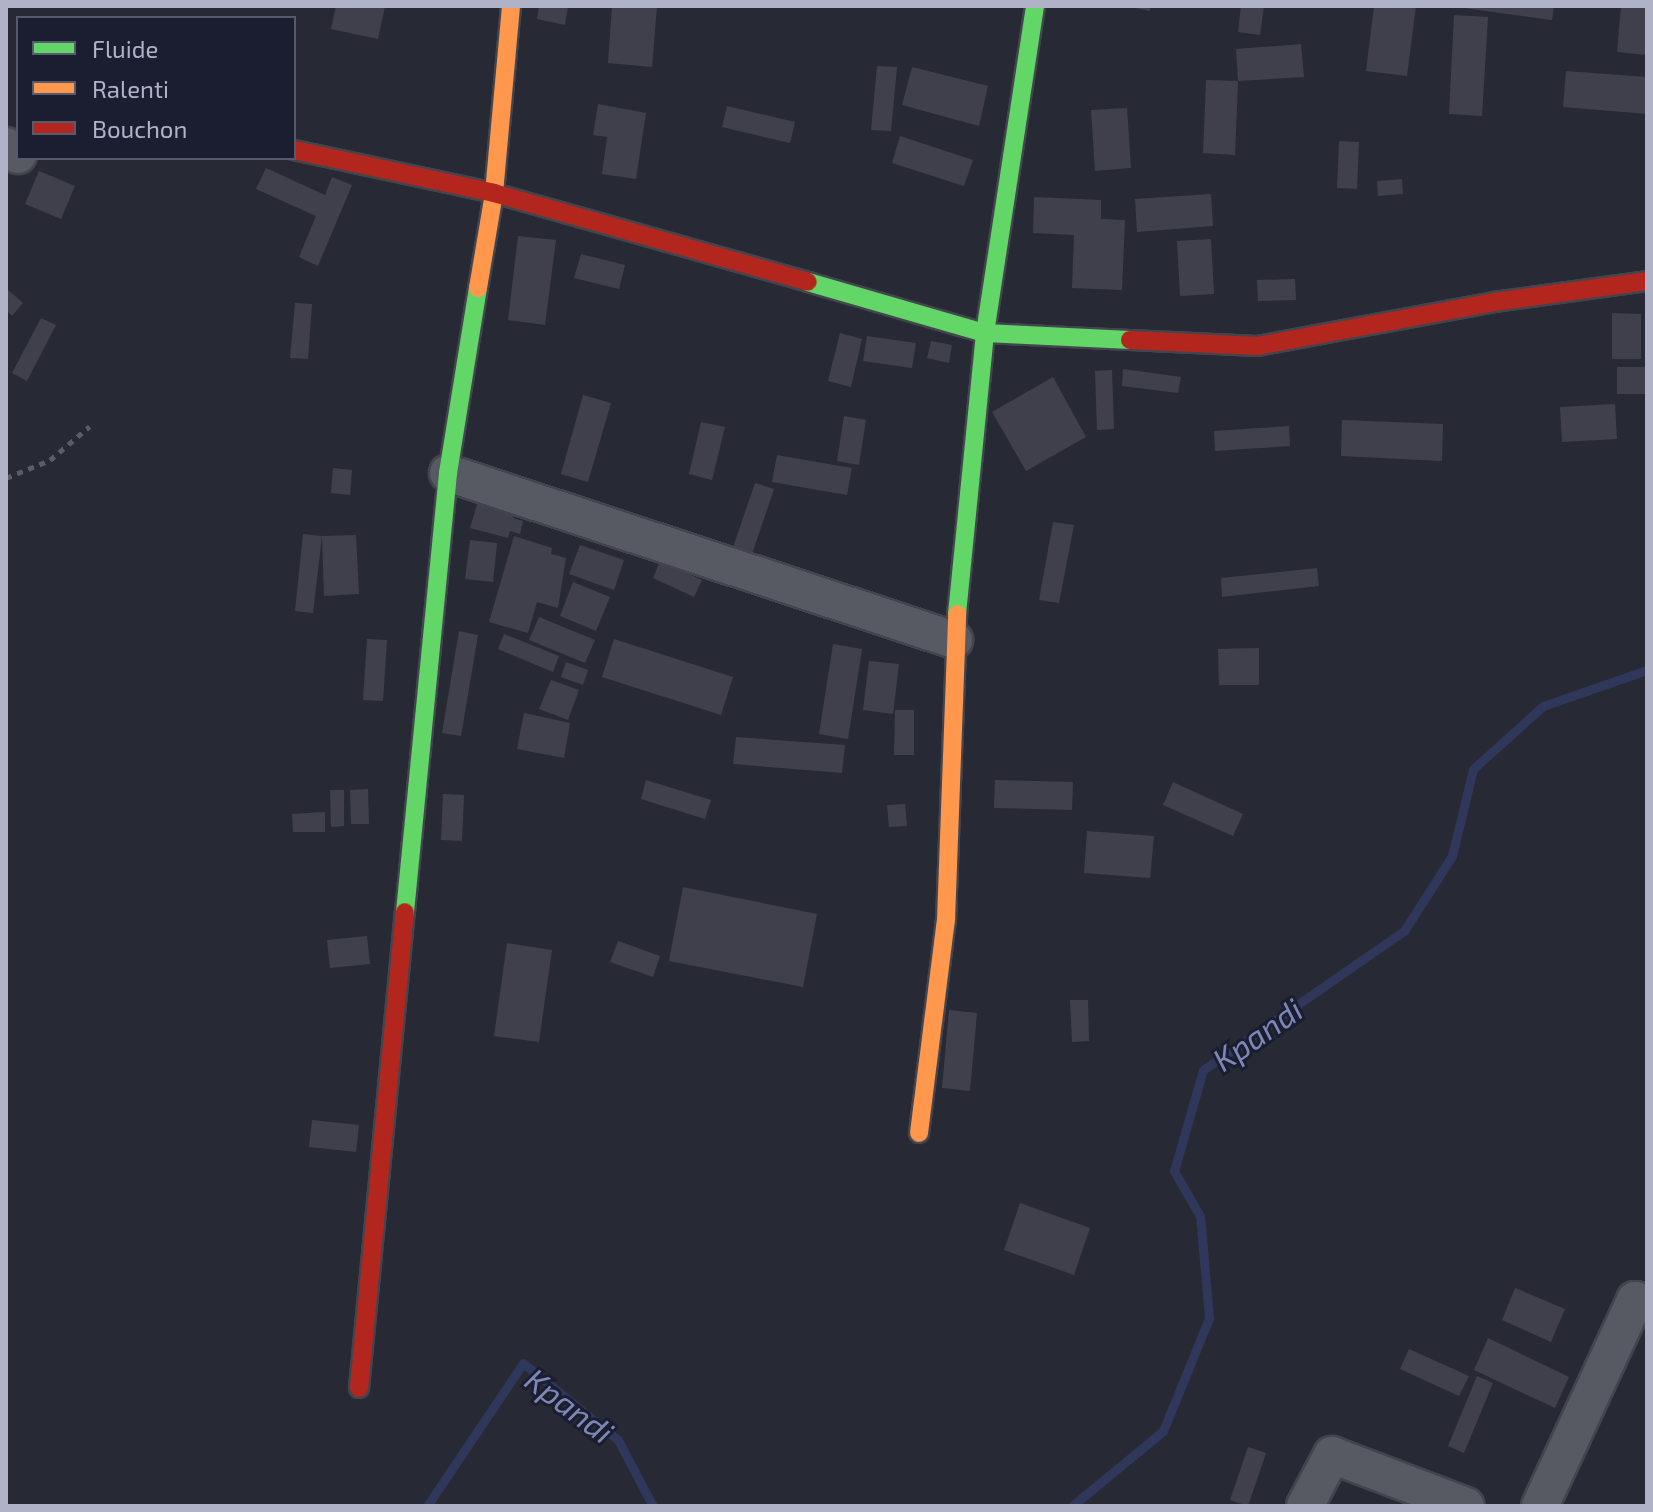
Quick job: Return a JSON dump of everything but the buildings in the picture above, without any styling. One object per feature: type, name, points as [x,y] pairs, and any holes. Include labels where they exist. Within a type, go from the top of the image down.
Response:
[{"type":"street","points":[[359,1388],[448,473],[494,193],[511,6]]},
{"type":"street","points":[[919,1133],[946,920],[954,640],[985,333],[1035,6]]},
{"type":"street","points":[[296,150],[494,193],[985,333],[1257,346],[1494,302],[1647,281]]},
{"type":"street","points":[[448,473],[954,640]]},
{"type":"street","points":[[1540,1506],[1635,1300],[1647,1305]]},
{"type":"street","points":[[1305,1506],[1332,1455],[1466,1506]]},
{"type":"path","points":[[6,478],[50,460],[90,426]]},
{"type":"waterway","name":"Kpandi","points":[[1072,1506],[1163,1431],[1209,1318],[1200,1216],[1174,1171],[1203,1070],[1404,931],[1452,856],[1473,769],[1543,706],[1647,670]]},
{"type":"waterway","name":"Kpandi","points":[[427,1506],[523,1363],[618,1440],[653,1506]]},
{"type":"traffic: fast","points":[[957,614],[985,333],[1035,6]]},
{"type":"traffic: fast","points":[[808,282],[985,333],[1130,340]]},
{"type":"traffic: fast","points":[[405,912],[448,473],[478,288]]},
{"type":"traffic: slow","points":[[478,288],[494,193],[511,6]]},
{"type":"traffic: slow","points":[[919,1133],[946,920],[957,614]]},
{"type":"traffic: jam","points":[[296,150],[494,193],[808,282]]},
{"type":"traffic: jam","points":[[1130,340],[1257,346],[1494,302],[1647,281]]},
{"type":"traffic: jam","points":[[359,1388],[405,912]]}]
